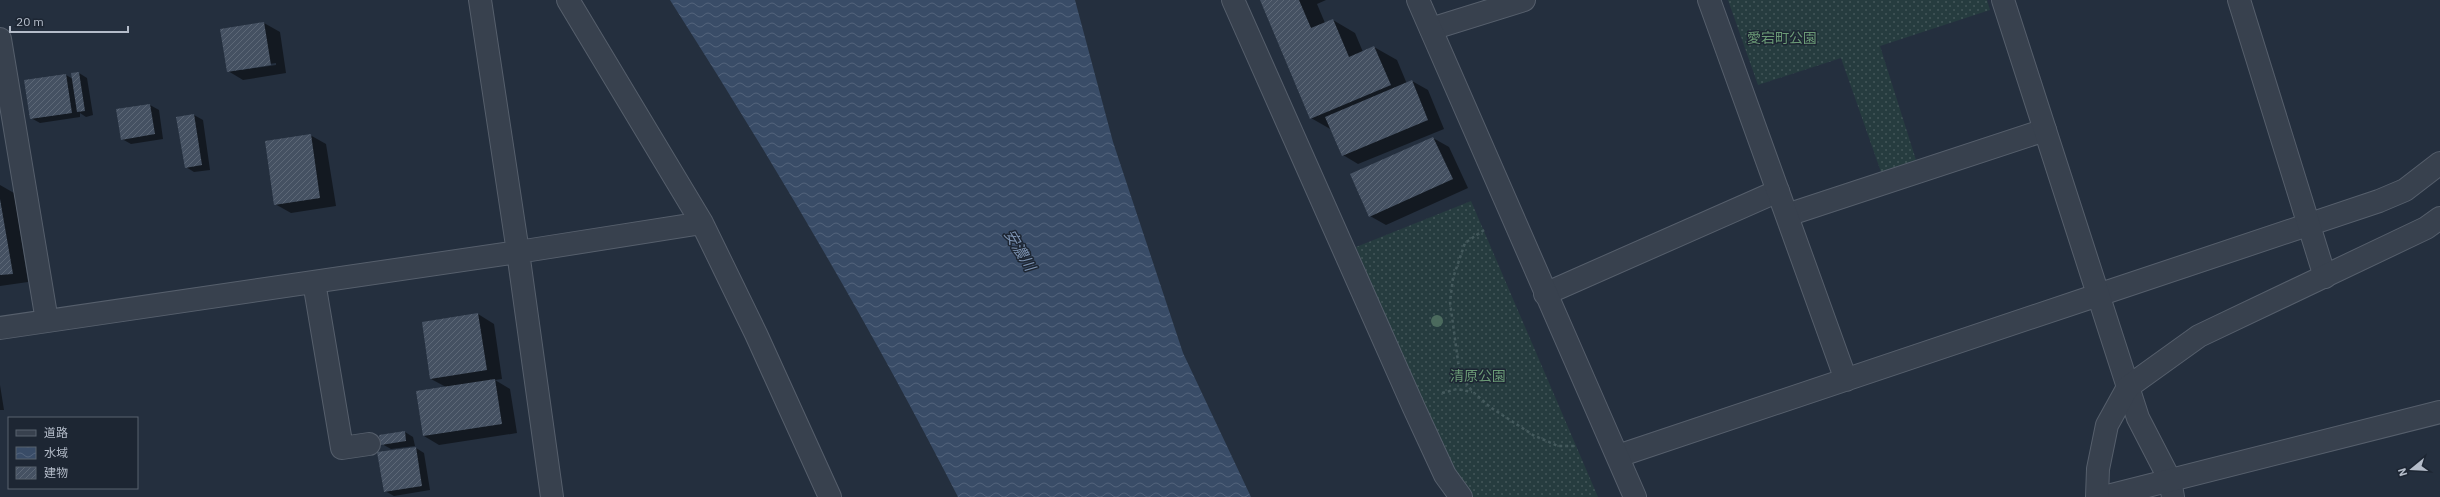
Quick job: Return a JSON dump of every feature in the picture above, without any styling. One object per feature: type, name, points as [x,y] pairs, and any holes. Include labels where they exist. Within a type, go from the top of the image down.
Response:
[{"type":"street","points":[[480,0],[518,252],[552,497]]},
{"type":"street","points":[[568,0],[702,223],[756,334],[830,497]]},
{"type":"street","points":[[1233,0],[1414,408],[1445,475],[1461,497]]},
{"type":"street","points":[[1418,0],[1545,294],[1635,497]]},
{"type":"street","points":[[1431,29],[1524,0]]},
{"type":"street","points":[[1709,0],[1846,380]]},
{"type":"street","points":[[2003,0],[2138,418],[2171,489]]},
{"type":"street","points":[[2239,0],[2325,277]]},
{"type":"street","points":[[0,39],[47,320]]},
{"type":"street","points":[[1787,215],[2045,130]]},
{"type":"street","points":[[1618,456],[2309,225],[2405,190],[2440,163]]},
{"type":"street","points":[[1545,294],[1778,191]]},
{"type":"street","points":[[2097,497],[2098,469],[2107,425],[2128,387],[2199,336],[2426,228],[2440,218]]},
{"type":"street","points":[[0,328],[518,252],[702,223]]},
{"type":"street","points":[[314,282],[342,448],[369,444]]},
{"type":"street","points":[[2104,497],[2171,489],[2440,412]]},
{"type":"path","points":[[1484,230],[1472,236],[1465,243],[1453,278],[1450,302],[1460,376],[1472,392],[1533,435],[1558,446],[1576,446]]},
{"type":"path","points":[[1414,408],[1457,388],[1472,392]]},
{"type":"green space","name":"愛宕町公園","points":[[1728,0],[1987,0],[1990,10],[1880,46],[1916,160],[1881,172],[1841,58],[1758,85]]},
{"type":"green space","name":"清原公園","points":[[1471,201],[1598,497],[1473,497],[1463,487],[1421,403],[1356,247]]},
{"type":"water","name":"安濃川","points":[[670,0],[1075,0],[1113,142],[1183,353],[1251,497],[958,497],[856,307],[783,183]]},
{"type":"building","points":[[1260,0],[1299,0],[1311,28],[1333,19],[1349,57],[1374,46],[1391,85],[1310,119]]},
{"type":"building","points":[[264,22],[271,65],[227,72],[220,29]]},
{"type":"building","points":[[79,72],[85,111],[77,112],[71,73]]},
{"type":"building","points":[[66,74],[72,113],[30,119],[24,80]]},
{"type":"building","points":[[1412,80],[1428,120],[1342,156],[1325,117]]},
{"type":"building","points":[[150,104],[155,134],[121,140],[116,109]]},
{"type":"building","points":[[194,114],[202,165],[185,168],[176,117]]},
{"type":"building","points":[[311,134],[320,198],[274,205],[265,141]]},
{"type":"building","points":[[1433,137],[1453,179],[1369,217],[1350,174]]},
{"type":"building","points":[[0,199],[13,274],[0,275]]},
{"type":"building","points":[[478,313],[487,370],[430,379],[422,322]]},
{"type":"building","points":[[495,379],[502,424],[423,436],[416,391]]},
{"type":"building","points":[[405,431],[406,441],[381,445],[379,435]]},
{"type":"building","points":[[416,447],[422,486],[384,492],[377,452]]}]
